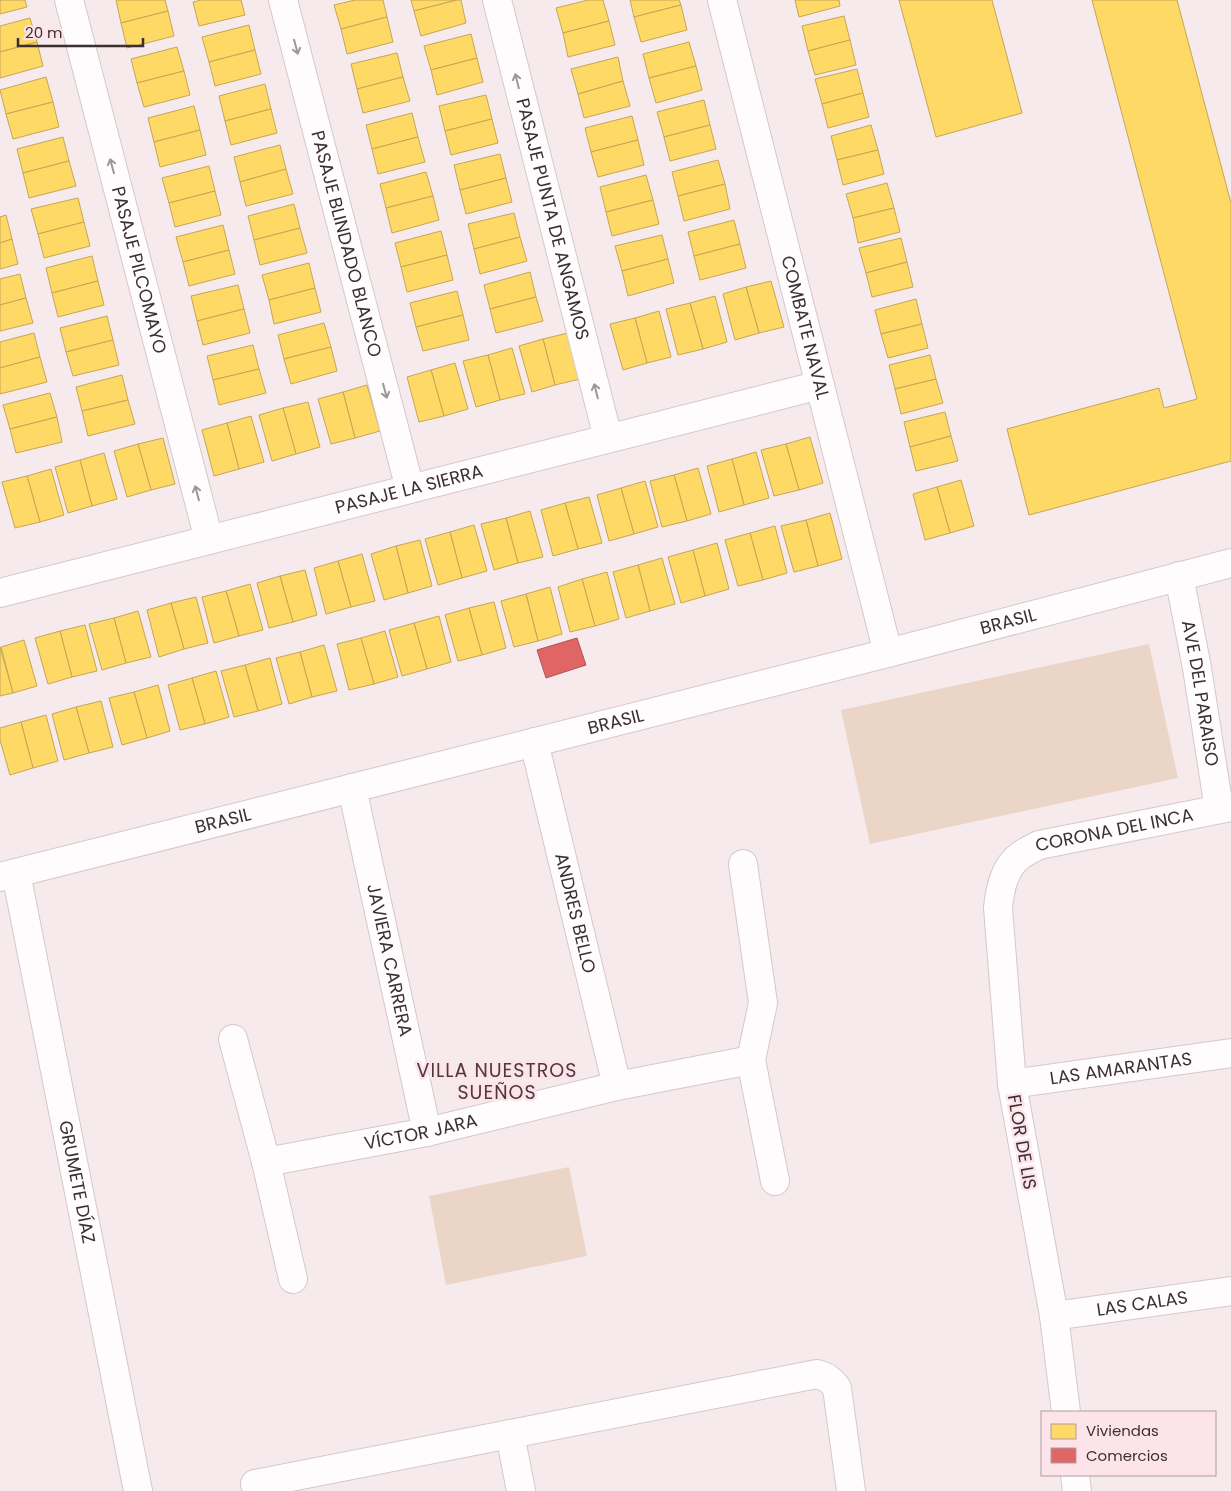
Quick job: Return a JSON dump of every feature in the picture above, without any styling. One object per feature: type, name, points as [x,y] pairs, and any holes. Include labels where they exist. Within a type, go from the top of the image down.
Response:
[{"type":"street","name":"PASAJE PILCOMAYO","points":[[69,0],[209,540]]},
{"type":"street","name":"PASAJE BLINDADO BLANCO","points":[[283,0],[410,489]]},
{"type":"street","name":"PASAJE PUNTA DE ANGAMOS","points":[[496,0],[608,438]]},
{"type":"street","name":"COMBATE NAVAL","points":[[722,0],[888,653]]},
{"type":"street","name":"PASAJE LA SIERRA","points":[[0,593],[820,384]]},
{"type":"street","name":"BRASIL","points":[[8,875],[888,653],[1231,563]]},
{"type":"street","name":"AVE DEL PARAISO","points":[[1179,576],[1225,808]]},
{"type":"street","name":"ANDRES BELLO","points":[[534,742],[617,1086]]},
{"type":"street","name":"JAVIERA CARRERA","points":[[352,788],[427,1132]]},
{"type":"street","name":"CORONA DEL INCA","points":[[1007,871],[1020,855],[1039,845],[1225,808]]},
{"type":"street","points":[[743,864],[763,1003],[751,1060],[775,1180]]},
{"type":"street","name":"FLOR DE LIS","points":[[1007,871],[1000,889],[998,908],[1012,1084],[1054,1316],[1066,1411]]},
{"type":"street","name":"GRUMETE DÍAZ","points":[[8,875],[138,1491]]},
{"type":"street","points":[[233,1039],[266,1162],[293,1279]]},
{"type":"street","name":"LAS AMARANTAS","points":[[1012,1084],[1231,1054]]},
{"type":"street","name":"VÍCTOR JARA","points":[[266,1162],[427,1132],[617,1086],[751,1060]]},
{"type":"street","name":"LAS CALAS","points":[[1054,1316],[1231,1291]]},
{"type":"street","points":[[255,1484],[817,1374],[827,1377],[837,1388],[851,1491]]},
{"type":"street","points":[[510,1434],[521,1491]]},
{"type":"street","points":[[1075,1476],[1077,1491]]},
{"type":"shaded area","points":[[1149,644],[1178,778],[870,844],[841,710]]},
{"type":"shaded area","points":[[569,1167],[587,1256],[446,1285],[429,1196]]},
{"type":"building: Viviendas","points":[[0,0],[25,0],[27,7],[0,14]]},
{"type":"building: Viviendas","points":[[116,0],[165,0],[168,11],[121,23]]},
{"type":"building: Viviendas","points":[[201,0],[241,0],[245,15],[199,26],[193,2]]},
{"type":"building: Viviendas","points":[[355,0],[383,0],[387,17],[341,29],[334,5]]},
{"type":"building: Viviendas","points":[[411,0],[457,0],[414,11]]},
{"type":"building: Viviendas","points":[[461,0],[466,23],[421,36],[414,11]]},
{"type":"building: Viviendas","points":[[588,0],[603,0],[609,21],[563,33],[556,8]]},
{"type":"building: Viviendas","points":[[630,0],[679,0],[681,5],[634,17]]},
{"type":"building: Viviendas","points":[[795,0],[839,0],[840,6],[799,17]]},
{"type":"building: Viviendas","points":[[899,0],[992,0],[1022,113],[936,137]]},
{"type":"building: Viviendas","points":[[1092,0],[1177,0],[1231,203],[1231,461],[1029,515],[1007,429],[1159,388],[1164,408],[1197,399]]},
{"type":"building: Viviendas","points":[[681,5],[687,30],[641,42],[634,17]]},
{"type":"building: Viviendas","points":[[168,11],[174,36],[127,48],[121,23]]},
{"type":"building: Viviendas","points":[[844,16],[850,40],[808,51],[802,26]]},
{"type":"building: Viviendas","points":[[387,17],[393,42],[347,54],[341,29]]},
{"type":"building: Viviendas","points":[[30,18],[37,42],[0,52],[0,26]]},
{"type":"building: Viviendas","points":[[609,21],[615,45],[568,57],[563,33]]},
{"type":"building: Viviendas","points":[[249,25],[255,50],[209,62],[202,37]]},
{"type":"building: Viviendas","points":[[471,34],[477,58],[431,70],[424,46]]},
{"type":"building: Viviendas","points":[[850,40],[856,65],[815,75],[808,51]]},
{"type":"building: Viviendas","points":[[37,42],[43,66],[0,78],[0,52]]},
{"type":"building: Viviendas","points":[[689,42],[696,66],[649,78],[643,54]]},
{"type":"building: Viviendas","points":[[177,47],[184,71],[137,83],[131,59]]},
{"type":"building: Viviendas","points":[[255,50],[261,74],[215,86],[209,62]]},
{"type":"building: Viviendas","points":[[397,53],[403,77],[357,89],[351,64]]},
{"type":"building: Viviendas","points":[[618,57],[623,81],[578,94],[571,69]]},
{"type":"building: Viviendas","points":[[477,58],[483,82],[437,95],[431,70]]},
{"type":"building: Viviendas","points":[[696,66],[702,90],[656,103],[649,78]]},
{"type":"building: Viviendas","points":[[857,69],[863,93],[822,104],[815,79]]},
{"type":"building: Viviendas","points":[[184,71],[190,95],[144,107],[137,83]]},
{"type":"building: Viviendas","points":[[46,77],[53,102],[6,114],[0,90]]},
{"type":"building: Viviendas","points":[[403,77],[410,101],[363,113],[357,89]]},
{"type":"building: Viviendas","points":[[623,81],[630,106],[584,118],[578,94]]},
{"type":"building: Viviendas","points":[[265,84],[271,109],[225,121],[219,96]]},
{"type":"building: Viviendas","points":[[863,93],[869,117],[828,128],[822,104]]},
{"type":"building: Viviendas","points":[[486,95],[492,119],[445,131],[439,106]]},
{"type":"building: Viviendas","points":[[704,100],[710,125],[664,137],[657,112]]},
{"type":"building: Viviendas","points":[[53,102],[59,127],[13,139],[6,114]]},
{"type":"building: Viviendas","points":[[194,106],[200,130],[154,142],[148,118]]},
{"type":"building: Viviendas","points":[[271,109],[277,133],[231,145],[225,121]]},
{"type":"building: Viviendas","points":[[412,113],[418,137],[372,149],[366,125]]},
{"type":"building: Viviendas","points":[[632,116],[638,140],[591,152],[585,128]]},
{"type":"building: Viviendas","points":[[492,119],[498,143],[451,155],[445,131]]},
{"type":"building: Viviendas","points":[[710,125],[716,149],[670,161],[664,137]]},
{"type":"building: Viviendas","points":[[871,125],[878,150],[837,160],[831,136]]},
{"type":"building: Viviendas","points":[[200,130],[206,155],[160,167],[154,142]]},
{"type":"building: Viviendas","points":[[63,137],[69,161],[23,173],[17,149]]},
{"type":"building: Viviendas","points":[[418,137],[425,162],[378,174],[372,149]]},
{"type":"building: Viviendas","points":[[638,140],[644,165],[598,177],[591,152]]},
{"type":"building: Viviendas","points":[[280,145],[286,169],[240,182],[234,157]]},
{"type":"building: Viviendas","points":[[878,150],[884,174],[843,185],[837,160]]},
{"type":"building: Viviendas","points":[[500,154],[506,178],[460,190],[454,165]]},
{"type":"building: Viviendas","points":[[718,160],[725,184],[678,196],[672,172]]},
{"type":"building: Viviendas","points":[[69,161],[76,186],[29,198],[23,173]]},
{"type":"building: Viviendas","points":[[209,166],[215,191],[169,203],[162,178]]},
{"type":"building: Viviendas","points":[[286,169],[293,194],[246,206],[240,182]]},
{"type":"building: Viviendas","points":[[426,172],[433,196],[386,208],[380,184]]},
{"type":"building: Viviendas","points":[[646,175],[653,200],[606,212],[600,187]]},
{"type":"building: Viviendas","points":[[506,178],[512,202],[466,214],[460,190]]},
{"type":"building: Viviendas","points":[[887,183],[894,208],[853,218],[846,194]]},
{"type":"building: Viviendas","points":[[725,184],[730,209],[684,221],[678,196]]},
{"type":"building: Viviendas","points":[[215,191],[221,215],[175,227],[169,203]]},
{"type":"building: Viviendas","points":[[433,196],[439,220],[392,233],[386,208]]},
{"type":"building: Viviendas","points":[[78,198],[84,222],[38,234],[31,209]]},
{"type":"building: Viviendas","points":[[653,200],[659,224],[612,236],[606,212]]},
{"type":"building: Viviendas","points":[[294,204],[300,228],[254,240],[248,216]]},
{"type":"building: Viviendas","points":[[894,208],[900,232],[858,243],[853,218]]},
{"type":"building: Viviendas","points":[[514,213],[520,237],[474,249],[468,224]]},
{"type":"building: Viviendas","points":[[6,215],[12,239],[0,243],[0,217]]},
{"type":"building: Viviendas","points":[[734,220],[740,244],[694,256],[688,232]]},
{"type":"building: Viviendas","points":[[84,222],[90,246],[44,258],[38,234]]},
{"type":"building: Viviendas","points":[[223,225],[229,250],[183,262],[176,237]]},
{"type":"building: Viviendas","points":[[300,228],[307,253],[260,265],[254,240]]},
{"type":"building: Viviendas","points":[[441,231],[447,255],[401,267],[395,243]]},
{"type":"building: Viviendas","points":[[662,235],[668,259],[622,271],[615,246]]},
{"type":"building: Viviendas","points":[[520,237],[527,261],[480,274],[474,249]]},
{"type":"building: Viviendas","points":[[901,238],[907,262],[866,273],[859,248]]},
{"type":"building: Viviendas","points":[[12,239],[18,264],[0,269],[0,243]]},
{"type":"building: Viviendas","points":[[740,244],[746,268],[700,280],[694,256]]},
{"type":"building: Viviendas","points":[[229,250],[235,274],[189,286],[183,262]]},
{"type":"building: Viviendas","points":[[447,255],[453,280],[407,292],[401,267]]},
{"type":"building: Viviendas","points":[[92,256],[98,281],[52,293],[46,268]]},
{"type":"building: Viviendas","points":[[668,259],[674,283],[628,296],[622,271]]},
{"type":"building: Viviendas","points":[[907,262],[913,287],[872,297],[866,273]]},
{"type":"building: Viviendas","points":[[309,263],[315,288],[269,300],[262,275]]},
{"type":"building: Viviendas","points":[[530,272],[536,297],[490,309],[484,285]]},
{"type":"building: Viviendas","points":[[20,274],[26,298],[0,305],[0,279]]},
{"type":"building: Viviendas","points":[[98,281],[104,305],[58,317],[52,293]]},
{"type":"building: Viviendas","points":[[771,281],[784,327],[759,333],[746,287]]},
{"type":"building: Viviendas","points":[[238,285],[244,309],[197,321],[191,296]]},
{"type":"building: Viviendas","points":[[746,287],[759,333],[735,340],[723,294]]},
{"type":"building: Viviendas","points":[[315,288],[321,312],[274,324],[269,300]]},
{"type":"building: Viviendas","points":[[457,291],[463,315],[416,327],[410,303]]},
{"type":"building: Viviendas","points":[[715,296],[727,342],[703,349],[690,303]]},
{"type":"building: Viviendas","points":[[536,297],[543,321],[496,333],[490,309]]},
{"type":"building: Viviendas","points":[[26,298],[33,323],[0,331],[0,305]]},
{"type":"building: Viviendas","points":[[916,299],[922,324],[881,334],[875,310]]},
{"type":"building: Viviendas","points":[[690,303],[703,349],[678,355],[666,309]]},
{"type":"building: Viviendas","points":[[244,309],[250,333],[203,345],[197,321]]},
{"type":"building: Viviendas","points":[[659,311],[671,357],[647,363],[635,318]]},
{"type":"building: Viviendas","points":[[463,315],[469,340],[423,351],[416,327]]},
{"type":"building: Viviendas","points":[[107,316],[113,340],[66,352],[60,328]]},
{"type":"building: Viviendas","points":[[635,318],[647,363],[623,370],[610,324]]},
{"type":"building: Viviendas","points":[[324,323],[331,347],[284,359],[278,335]]},
{"type":"building: Viviendas","points":[[922,324],[928,348],[888,358],[881,334]]},
{"type":"building: Viviendas","points":[[34,333],[40,357],[0,368],[0,342]]},
{"type":"building: Viviendas","points":[[568,333],[580,379],[555,385],[543,339]]},
{"type":"building: Viviendas","points":[[543,339],[555,385],[532,392],[519,346]]},
{"type":"building: Viviendas","points":[[113,340],[119,365],[73,376],[66,352]]},
{"type":"building: Viviendas","points":[[253,345],[259,369],[213,380],[207,356]]},
{"type":"building: Viviendas","points":[[331,347],[337,371],[291,384],[284,359]]},
{"type":"building: Viviendas","points":[[512,348],[525,394],[500,400],[488,355]]},
{"type":"building: Viviendas","points":[[488,355],[500,400],[476,407],[463,361]]},
{"type":"building: Viviendas","points":[[930,355],[936,379],[895,389],[889,365]]},
{"type":"building: Viviendas","points":[[40,357],[47,382],[0,394],[0,368]]},
{"type":"building: Viviendas","points":[[455,363],[468,409],[444,416],[431,370]]},
{"type":"building: Viviendas","points":[[259,369],[266,393],[219,405],[213,380]]},
{"type":"building: Viviendas","points":[[431,370],[444,416],[419,422],[407,377]]},
{"type":"building: Viviendas","points":[[122,375],[128,400],[82,411],[76,387]]},
{"type":"building: Viviendas","points":[[936,379],[943,403],[901,414],[895,389]]},
{"type":"building: Viviendas","points":[[367,385],[380,431],[355,438],[343,392]]},
{"type":"building: Viviendas","points":[[343,392],[355,438],[331,444],[318,399]]},
{"type":"building: Viviendas","points":[[50,393],[57,417],[10,429],[3,405]]},
{"type":"building: Viviendas","points":[[128,400],[135,424],[88,436],[82,411]]},
{"type":"building: Viviendas","points":[[308,402],[320,447],[296,454],[283,408]]},
{"type":"building: Viviendas","points":[[283,408],[296,454],[272,461],[259,415]]},
{"type":"building: Viviendas","points":[[945,412],[951,436],[910,447],[904,422]]},
{"type":"building: Viviendas","points":[[251,416],[264,462],[239,469],[227,423]]},
{"type":"building: Viviendas","points":[[57,417],[62,442],[16,453],[10,429]]},
{"type":"building: Viviendas","points":[[227,423],[239,469],[214,476],[202,430]]},
{"type":"building: Viviendas","points":[[951,436],[958,461],[916,471],[910,447]]},
{"type":"building: Viviendas","points":[[810,437],[823,483],[799,490],[786,444]]},
{"type":"building: Viviendas","points":[[163,438],[175,484],[151,490],[138,444]]},
{"type":"building: Viviendas","points":[[138,444],[151,490],[127,497],[114,451]]},
{"type":"building: Viviendas","points":[[786,444],[799,490],[774,496],[761,450]]},
{"type":"building: Viviendas","points":[[756,452],[769,498],[744,505],[732,459]]},
{"type":"building: Viviendas","points":[[104,453],[117,499],[92,506],[80,460]]},
{"type":"building: Viviendas","points":[[732,459],[744,505],[719,512],[707,466]]},
{"type":"building: Viviendas","points":[[80,460],[92,506],[68,513],[55,467]]},
{"type":"building: Viviendas","points":[[698,468],[711,514],[687,521],[674,475]]},
{"type":"building: Viviendas","points":[[51,469],[64,515],[40,522],[27,476]]},
{"type":"building: Viviendas","points":[[674,475],[687,521],[662,527],[650,481]]},
{"type":"building: Viviendas","points":[[27,476],[40,522],[15,528],[2,482]]},
{"type":"building: Viviendas","points":[[961,480],[974,526],[950,533],[937,487]]},
{"type":"building: Viviendas","points":[[645,481],[658,527],[634,534],[621,488]]},
{"type":"building: Viviendas","points":[[937,487],[950,533],[925,540],[913,494]]},
{"type":"building: Viviendas","points":[[621,488],[634,534],[609,541],[597,495]]},
{"type":"building: Viviendas","points":[[589,497],[602,543],[578,549],[565,503]]},
{"type":"building: Viviendas","points":[[565,503],[578,549],[553,556],[541,510]]},
{"type":"building: Viviendas","points":[[530,511],[543,557],[518,563],[506,518]]},
{"type":"building: Viviendas","points":[[830,513],[842,559],[818,566],[806,520]]},
{"type":"building: Viviendas","points":[[506,518],[518,563],[494,570],[481,524]]},
{"type":"building: Viviendas","points":[[806,520],[818,566],[794,572],[781,526]]},
{"type":"building: Viviendas","points":[[474,525],[487,571],[462,578],[450,532]]},
{"type":"building: Viviendas","points":[[775,526],[787,573],[763,580],[750,533]]},
{"type":"building: Viviendas","points":[[450,532],[462,578],[438,585],[425,539]]},
{"type":"building: Viviendas","points":[[750,533],[763,580],[738,586],[725,540]]},
{"type":"building: Viviendas","points":[[420,540],[432,586],[408,593],[396,546]]},
{"type":"building: Viviendas","points":[[717,543],[729,589],[705,596],[693,550]]},
{"type":"building: Viviendas","points":[[396,546],[408,593],[384,600],[371,554]]},
{"type":"building: Viviendas","points":[[693,550],[705,596],[681,603],[668,557]]},
{"type":"building: Viviendas","points":[[362,554],[375,601],[351,607],[338,561]]},
{"type":"building: Viviendas","points":[[662,558],[675,604],[650,611],[638,565]]},
{"type":"building: Viviendas","points":[[338,561],[351,607],[326,614],[314,568]]},
{"type":"building: Viviendas","points":[[638,565],[650,611],[626,618],[613,572]]},
{"type":"building: Viviendas","points":[[305,570],[317,615],[293,622],[280,576]]},
{"type":"building: Viviendas","points":[[607,572],[619,619],[595,626],[582,579]]},
{"type":"building: Viviendas","points":[[280,576],[293,622],[269,628],[257,583]]},
{"type":"building: Viviendas","points":[[582,579],[595,626],[570,632],[558,587]]},
{"type":"building: Viviendas","points":[[250,584],[263,630],[239,636],[226,591]]},
{"type":"building: Viviendas","points":[[550,587],[562,634],[538,641],[526,594]]},
{"type":"building: Viviendas","points":[[226,591],[239,636],[214,643],[202,597]]},
{"type":"building: Viviendas","points":[[526,594],[538,641],[514,647],[501,601]]},
{"type":"building: Viviendas","points":[[196,597],[208,643],[184,649],[171,603]]},
{"type":"building: Viviendas","points":[[494,602],[506,648],[482,655],[469,608]]},
{"type":"building: Viviendas","points":[[171,603],[184,649],[159,657],[147,610]]},
{"type":"building: Viviendas","points":[[469,608],[482,655],[458,661],[445,615]]},
{"type":"building: Viviendas","points":[[138,611],[151,657],[126,663],[114,618]]},
{"type":"building: Viviendas","points":[[439,616],[451,662],[427,669],[414,623]]},
{"type":"building: Viviendas","points":[[114,618],[126,663],[102,670],[89,624]]},
{"type":"building: Viviendas","points":[[414,623],[427,669],[402,676],[389,630]]},
{"type":"building: Viviendas","points":[[85,625],[97,671],[72,677],[60,631]]},
{"type":"building: Viviendas","points":[[60,631],[72,677],[48,684],[35,638]]},
{"type":"building: Viviendas","points":[[385,631],[398,677],[374,684],[361,638]]},
{"type":"building: Viviendas","points":[[361,638],[374,684],[349,690],[337,644]]},
{"type":"building: Viviendas","points":[[24,640],[37,686],[13,693],[1,647]]},
{"type":"building: Viviendas","points":[[324,645],[337,691],[312,697],[300,652]]},
{"type":"building: Viviendas","points":[[0,647],[13,693],[0,696]]},
{"type":"building: Viviendas","points":[[300,652],[312,697],[289,704],[276,658]]},
{"type":"building: Viviendas","points":[[270,658],[282,704],[258,711],[245,665]]},
{"type":"building: Viviendas","points":[[245,665],[258,711],[234,717],[221,671]]},
{"type":"building: Viviendas","points":[[216,671],[229,717],[205,724],[192,678]]},
{"type":"building: Viviendas","points":[[192,678],[205,724],[180,730],[168,685]]},
{"type":"building: Viviendas","points":[[158,685],[170,731],[147,738],[134,692]]},
{"type":"building: Viviendas","points":[[134,692],[147,738],[122,745],[109,698]]},
{"type":"building: Viviendas","points":[[101,701],[113,747],[89,753],[76,707]]},
{"type":"building: Viviendas","points":[[76,707],[89,753],[64,760],[52,714]]},
{"type":"building: Viviendas","points":[[46,715],[58,761],[33,768],[21,722]]},
{"type":"building: Viviendas","points":[[21,722],[33,768],[10,775],[0,740],[0,728]]},
{"type":"building: Comercios","points":[[577,638],[586,665],[546,678],[537,650]]},
{"type":"district","name":"VILLA NUESTROS SUEÑOS","points":[[497,1081]]}]
